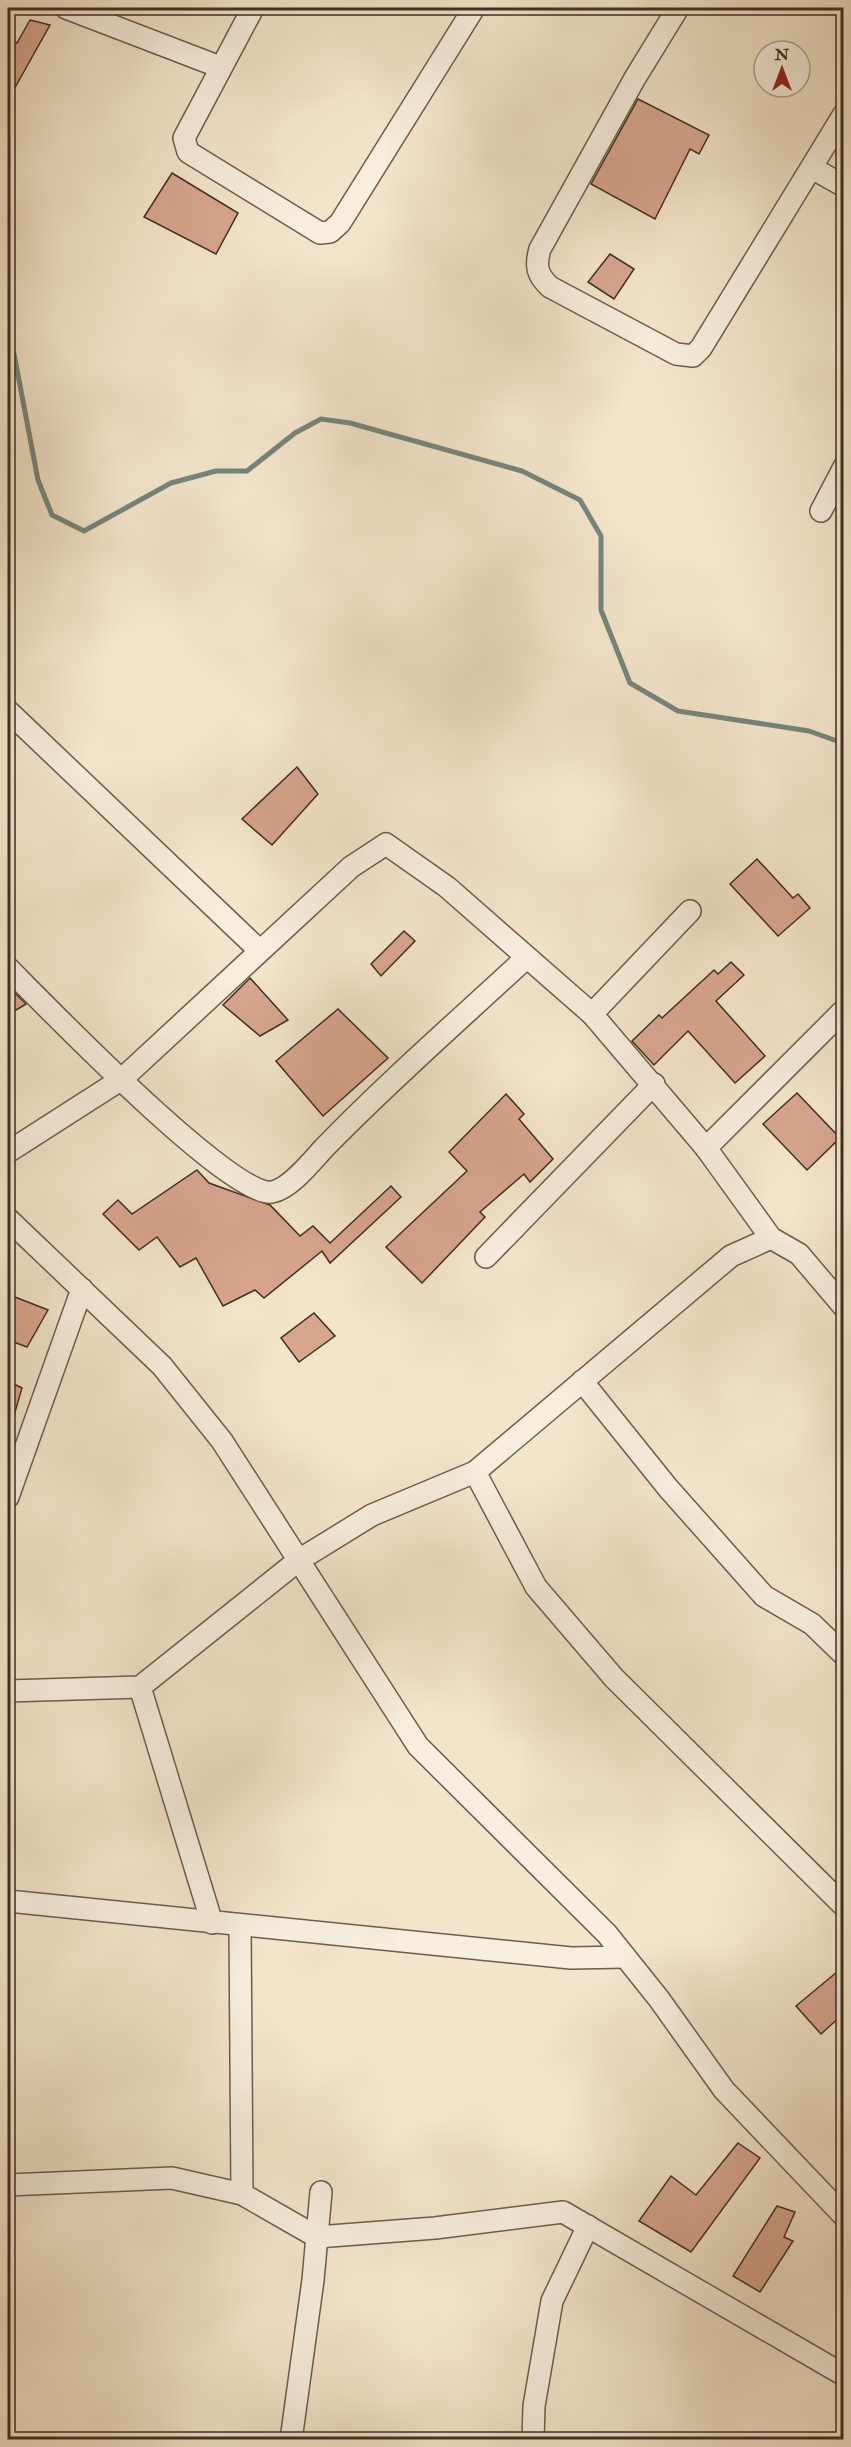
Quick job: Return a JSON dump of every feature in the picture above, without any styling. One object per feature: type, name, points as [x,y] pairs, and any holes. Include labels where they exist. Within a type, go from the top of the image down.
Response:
[{"type":"street","points":[[66,8],[220,67]]},
{"type":"street","points":[[253,8],[184,138],[188,152],[320,233],[330,232],[340,223],[474,8]]},
{"type":"street","points":[[678,8],[635,78],[540,249],[536,263],[539,278],[550,287],[676,354],[693,356],[701,348],[843,114]]},
{"type":"street","points":[[812,168],[843,186]]},
{"type":"street","points":[[822,511],[843,467]]},
{"type":"street","points":[[8,711],[259,950]]},
{"type":"street","points":[[8,1152],[122,1079],[259,950],[335,885],[351,867],[386,844],[447,887],[592,1014],[654,1084],[706,1148],[771,1238],[799,1254],[839,1292]]},
{"type":"street","points":[[592,1014],[690,911]]},
{"type":"street","points":[[8,968],[195,1148],[256,1190],[272,1192],[292,1180],[353,1118],[526,958]]},
{"type":"street","points":[[706,1148],[843,1010]]},
{"type":"street","points":[[486,1257],[654,1084]]},
{"type":"street","points":[[8,1219],[162,1366],[222,1441],[418,1746],[607,1934],[659,1999],[724,2090],[843,2216]]},
{"type":"street","points":[[8,1691],[140,1687],[300,1560],[372,1515],[475,1472],[731,1256],[771,1238]]},
{"type":"street","points":[[8,1497],[82,1289]]},
{"type":"street","points":[[582,1382],[668,1488],[764,1596],[812,1624],[843,1655]]},
{"type":"street","points":[[475,1472],[536,1587],[614,1678],[843,1906]]},
{"type":"street","points":[[140,1687],[212,1923]]},
{"type":"street","points":[[8,1901],[571,1958],[625,1957]]},
{"type":"street","points":[[240,1926],[242,2194]]},
{"type":"street","points":[[8,2185],[172,2178],[242,2194],[317,2237],[435,2228],[563,2212],[843,2375]]},
{"type":"street","points":[[291,2439],[321,2192]]},
{"type":"street","points":[[533,2439],[534,2406],[552,2301],[588,2226]]},
{"type":"building","points":[[30,20],[50,25],[8,100],[8,39],[17,43]]},
{"type":"building","points":[[638,99],[709,135],[699,154],[690,149],[655,219],[591,184]]},
{"type":"building","points":[[172,173],[238,213],[216,254],[144,217]]},
{"type":"building","points":[[610,254],[634,269],[614,299],[588,282]]},
{"type":"building","points":[[297,767],[318,794],[272,845],[242,819]]},
{"type":"building","points":[[757,859],[793,898],[798,894],[810,908],[778,936],[730,884]]},
{"type":"building","points":[[404,931],[415,941],[381,976],[371,964]]},
{"type":"building","points":[[731,962],[744,975],[716,1001],[765,1056],[735,1083],[688,1031],[654,1065],[632,1041],[659,1015],[662,1018],[714,970],[718,974]]},
{"type":"building","points":[[250,978],[288,1020],[260,1036],[223,1005]]},
{"type":"building","points":[[8,986],[26,1004],[8,1015]]},
{"type":"building","points":[[338,1009],[388,1058],[323,1116],[276,1061]]},
{"type":"building","points":[[797,1093],[840,1138],[807,1170],[763,1124]]},
{"type":"building","points":[[506,1094],[524,1114],[519,1119],[553,1159],[530,1182],[524,1174],[480,1212],[485,1217],[422,1283],[386,1247],[467,1171],[449,1152]]},
{"type":"building","points":[[197,1170],[209,1183],[270,1205],[300,1236],[313,1226],[330,1243],[391,1186],[401,1197],[330,1263],[322,1251],[264,1298],[255,1290],[223,1306],[196,1258],[180,1267],[157,1237],[139,1250],[103,1214],[118,1200],[132,1214]]},
{"type":"building","points":[[15,1297],[48,1310],[27,1347],[8,1340],[8,1312]]},
{"type":"building","points":[[314,1313],[335,1336],[299,1362],[281,1338]]},
{"type":"building","points":[[8,1381],[22,1388],[11,1426],[8,1425]]},
{"type":"building","points":[[843,1967],[843,2014],[821,2034],[796,2006]]},
{"type":"building","points":[[738,2143],[760,2158],[691,2252],[639,2221],[671,2176],[696,2195]]},
{"type":"building","points":[[777,2206],[795,2212],[784,2237],[793,2241],[760,2292],[733,2276]]},
{"type":"waterway","points":[[8,347],[14,354],[38,480],[52,515],[84,531],[171,483],[216,471],[247,471],[295,433],[321,419],[350,423],[522,471],[580,500],[601,536],[601,610],[630,683],[678,711],[809,731],[837,741],[844,747]]}]
